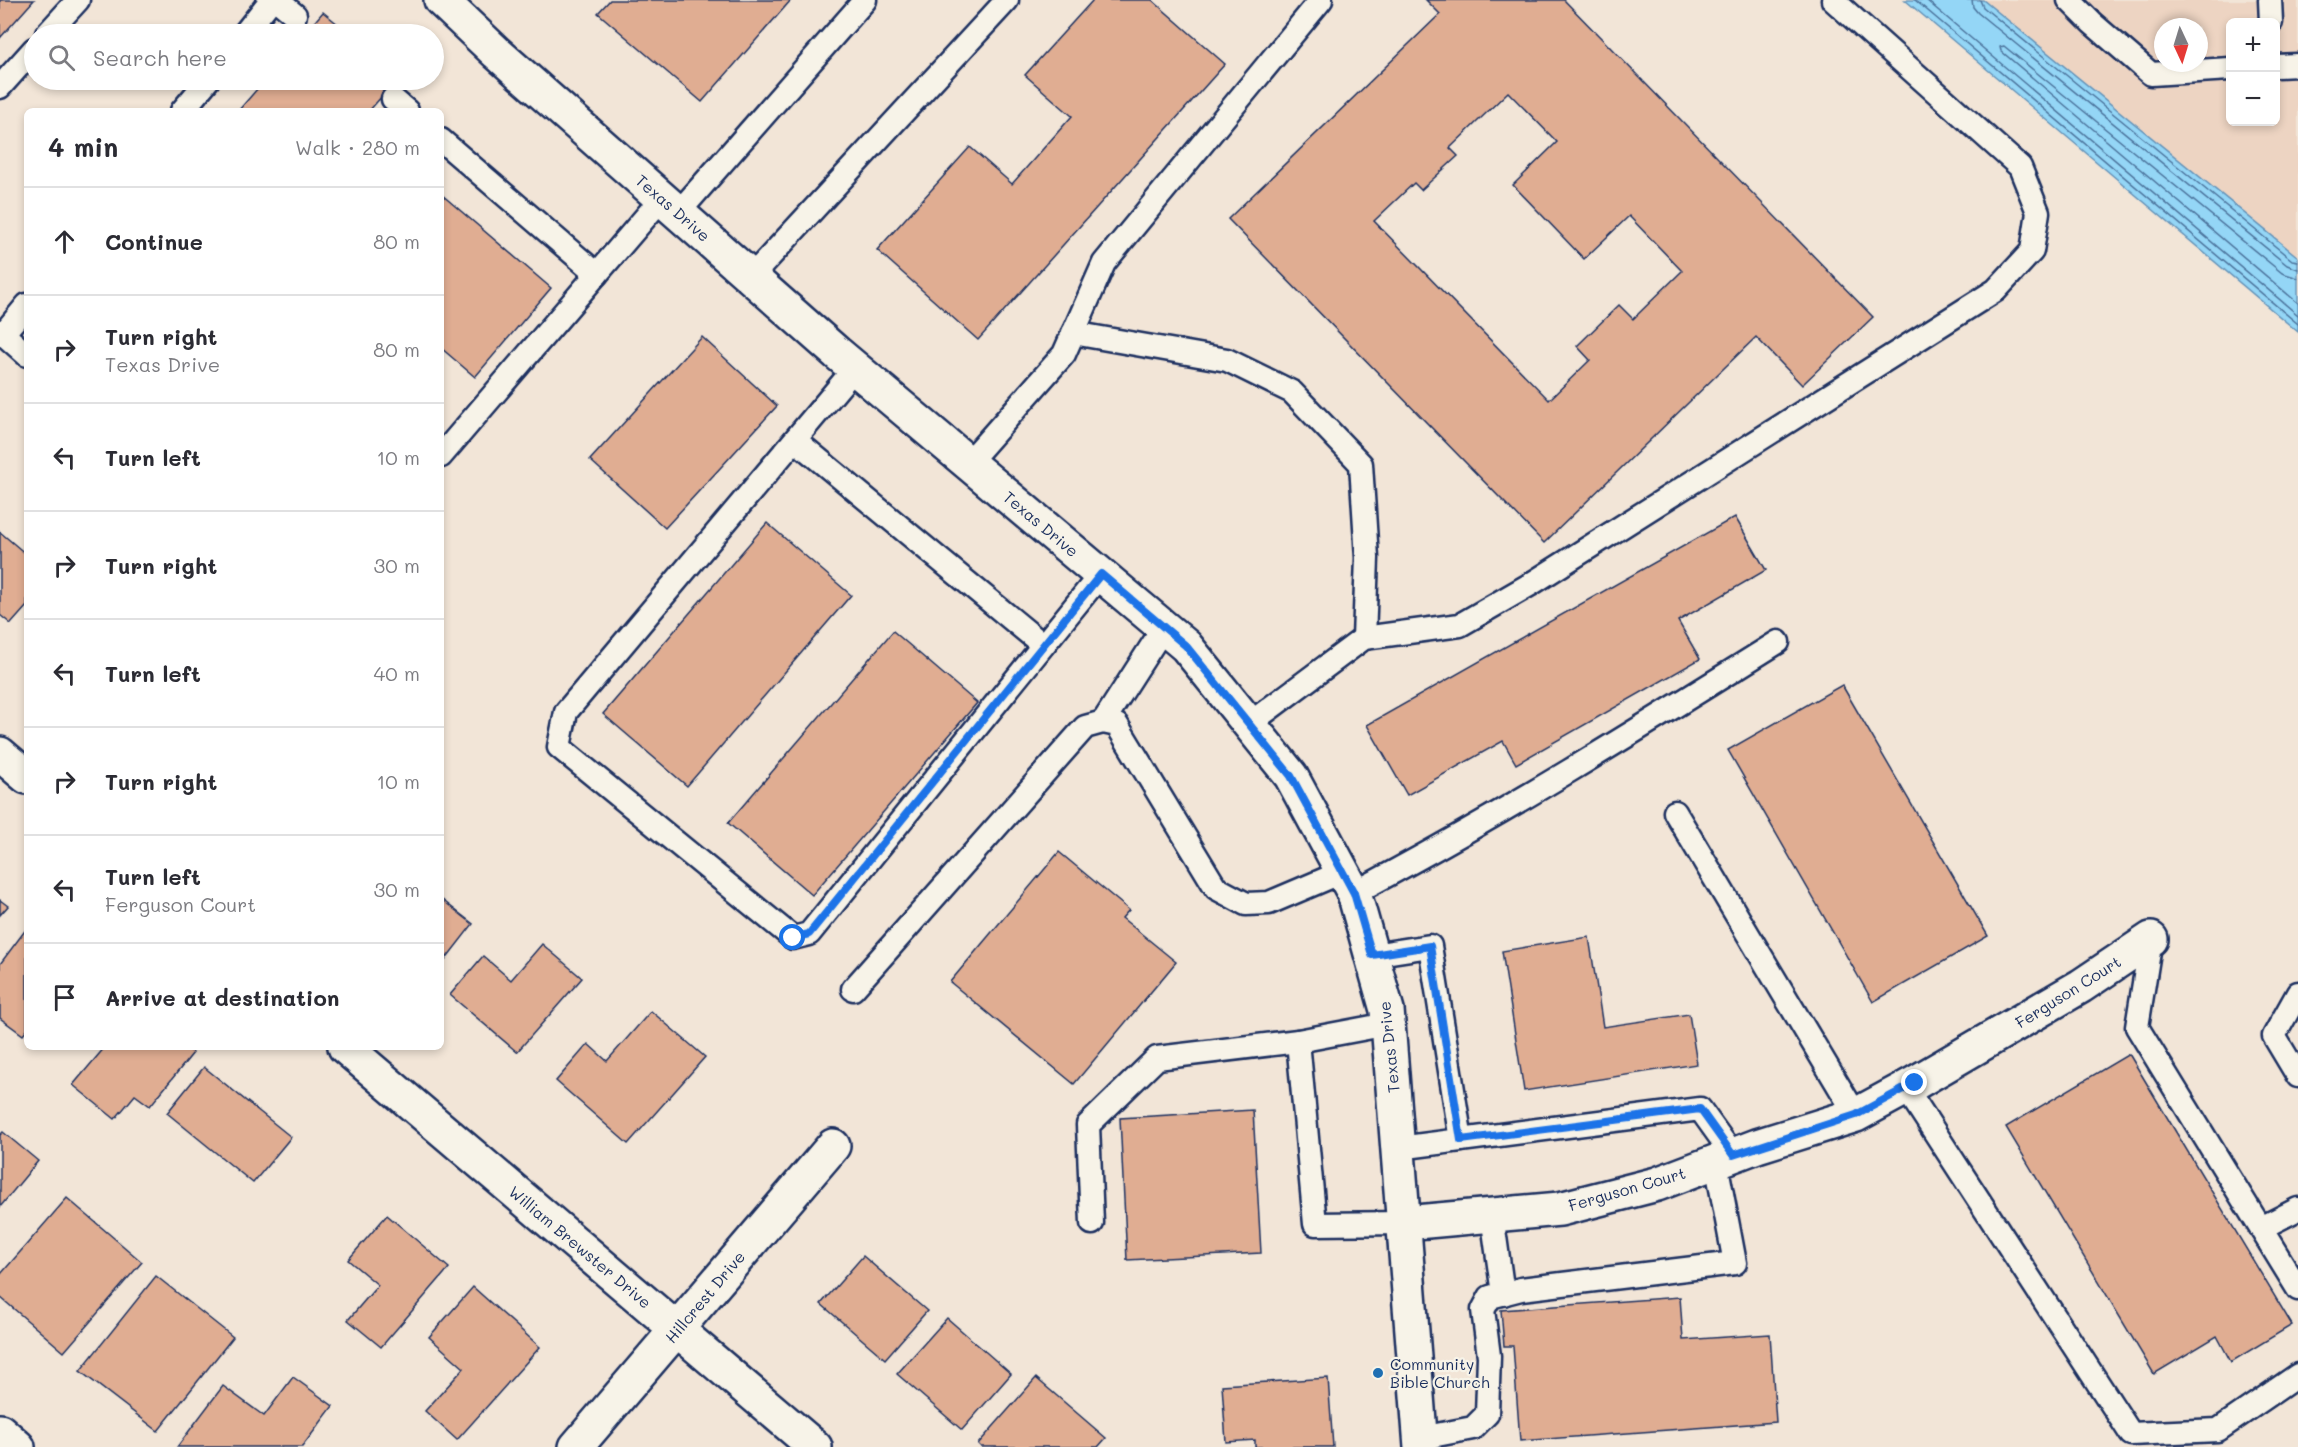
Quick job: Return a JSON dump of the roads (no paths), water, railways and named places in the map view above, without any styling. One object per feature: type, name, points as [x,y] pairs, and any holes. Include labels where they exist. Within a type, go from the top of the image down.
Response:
[{"type":"street","name":"Texas Drive","points":[[441,0],[497,53],[855,368],[1186,646],[1291,776],[1348,883],[1372,955],[1387,1010],[1421,1443]]},
{"type":"street","points":[[0,754],[24,774]]},
{"type":"street","name":"Ferguson Court","points":[[1405,1223],[1560,1209],[1657,1184],[1725,1158],[1856,1115],[2081,986],[2151,939]]},
{"type":"street","name":"William Brewster Drive","points":[[349,1050],[815,1447]]},
{"type":"street","name":"Hillcrest Drive","points":[[576,1447],[833,1146]]},
{"type":"street","points":[[0,1431],[18,1447]]},
{"type":"lane","points":[[56,24],[78,0]]},
{"type":"lane","points":[[252,24],[272,0]]},
{"type":"lane","points":[[277,0],[295,15]]},
{"type":"lane","points":[[444,452],[597,274],[670,206],[865,0]]},
{"type":"lane","points":[[751,277],[1007,0]]},
{"type":"lane","points":[[968,463],[1064,354],[1104,263],[1321,0]]},
{"type":"lane","points":[[1249,724],[1364,639],[1461,625],[1532,584],[1996,291],[2032,251],[2038,212],[2020,167],[1833,0]]},
{"type":"lane","points":[[2069,0],[2151,74],[2226,69]]},
{"type":"lane","points":[[2270,0],[2271,18]]},
{"type":"lane","points":[[0,87],[24,60]]},
{"type":"lane","points":[[2280,66],[2298,65]]},
{"type":"lane","points":[[185,108],[200,90]]},
{"type":"lane","points":[[444,143],[597,274]]},
{"type":"lane","points":[[24,307],[2,332],[24,352]]},
{"type":"lane","points":[[1073,333],[1227,360],[1292,392],[1361,464],[1367,558],[1364,639]]},
{"type":"lane","points":[[855,368],[566,712],[559,747],[793,938],[809,934],[1101,574]]},
{"type":"lane","points":[[795,440],[1044,645]]},
{"type":"lane","points":[[1103,722],[1164,627]]},
{"type":"lane","points":[[853,989],[1084,727],[1103,722],[1118,725],[1216,888],[1246,904],[1269,903],[1348,883],[1431,853],[1778,642]]},
{"type":"lane","points":[[1675,812],[1856,1115]]},
{"type":"lane","points":[[2151,939],[2137,1027],[2298,1289]]},
{"type":"lane","points":[[1372,955],[1430,946],[1461,1140]]},
{"type":"lane","points":[[2298,993],[2274,1036],[2298,1076]]},
{"type":"lane","points":[[1092,1223],[1088,1125],[1156,1058],[1298,1041],[1388,1024]]},
{"type":"lane","points":[[1298,1041],[1315,1224],[1405,1223]]},
{"type":"lane","points":[[1906,1088],[2131,1434],[2218,1430],[2298,1375]]},
{"type":"lane","points":[[1399,1148],[1700,1109],[1725,1158],[1736,1263],[1521,1289],[1490,1297],[1483,1310],[1489,1356],[1487,1414],[1473,1428],[1421,1443]]},
{"type":"lane","points":[[2261,1228],[2298,1209]]},
{"type":"lane","points":[[1492,1215],[1503,1294]]},
{"type":"water","points":[[1905,0],[1983,0],[2298,257],[2298,332]]},
{"type":"place","name":"Community Bible Church","points":[[1378,1373]]}]
